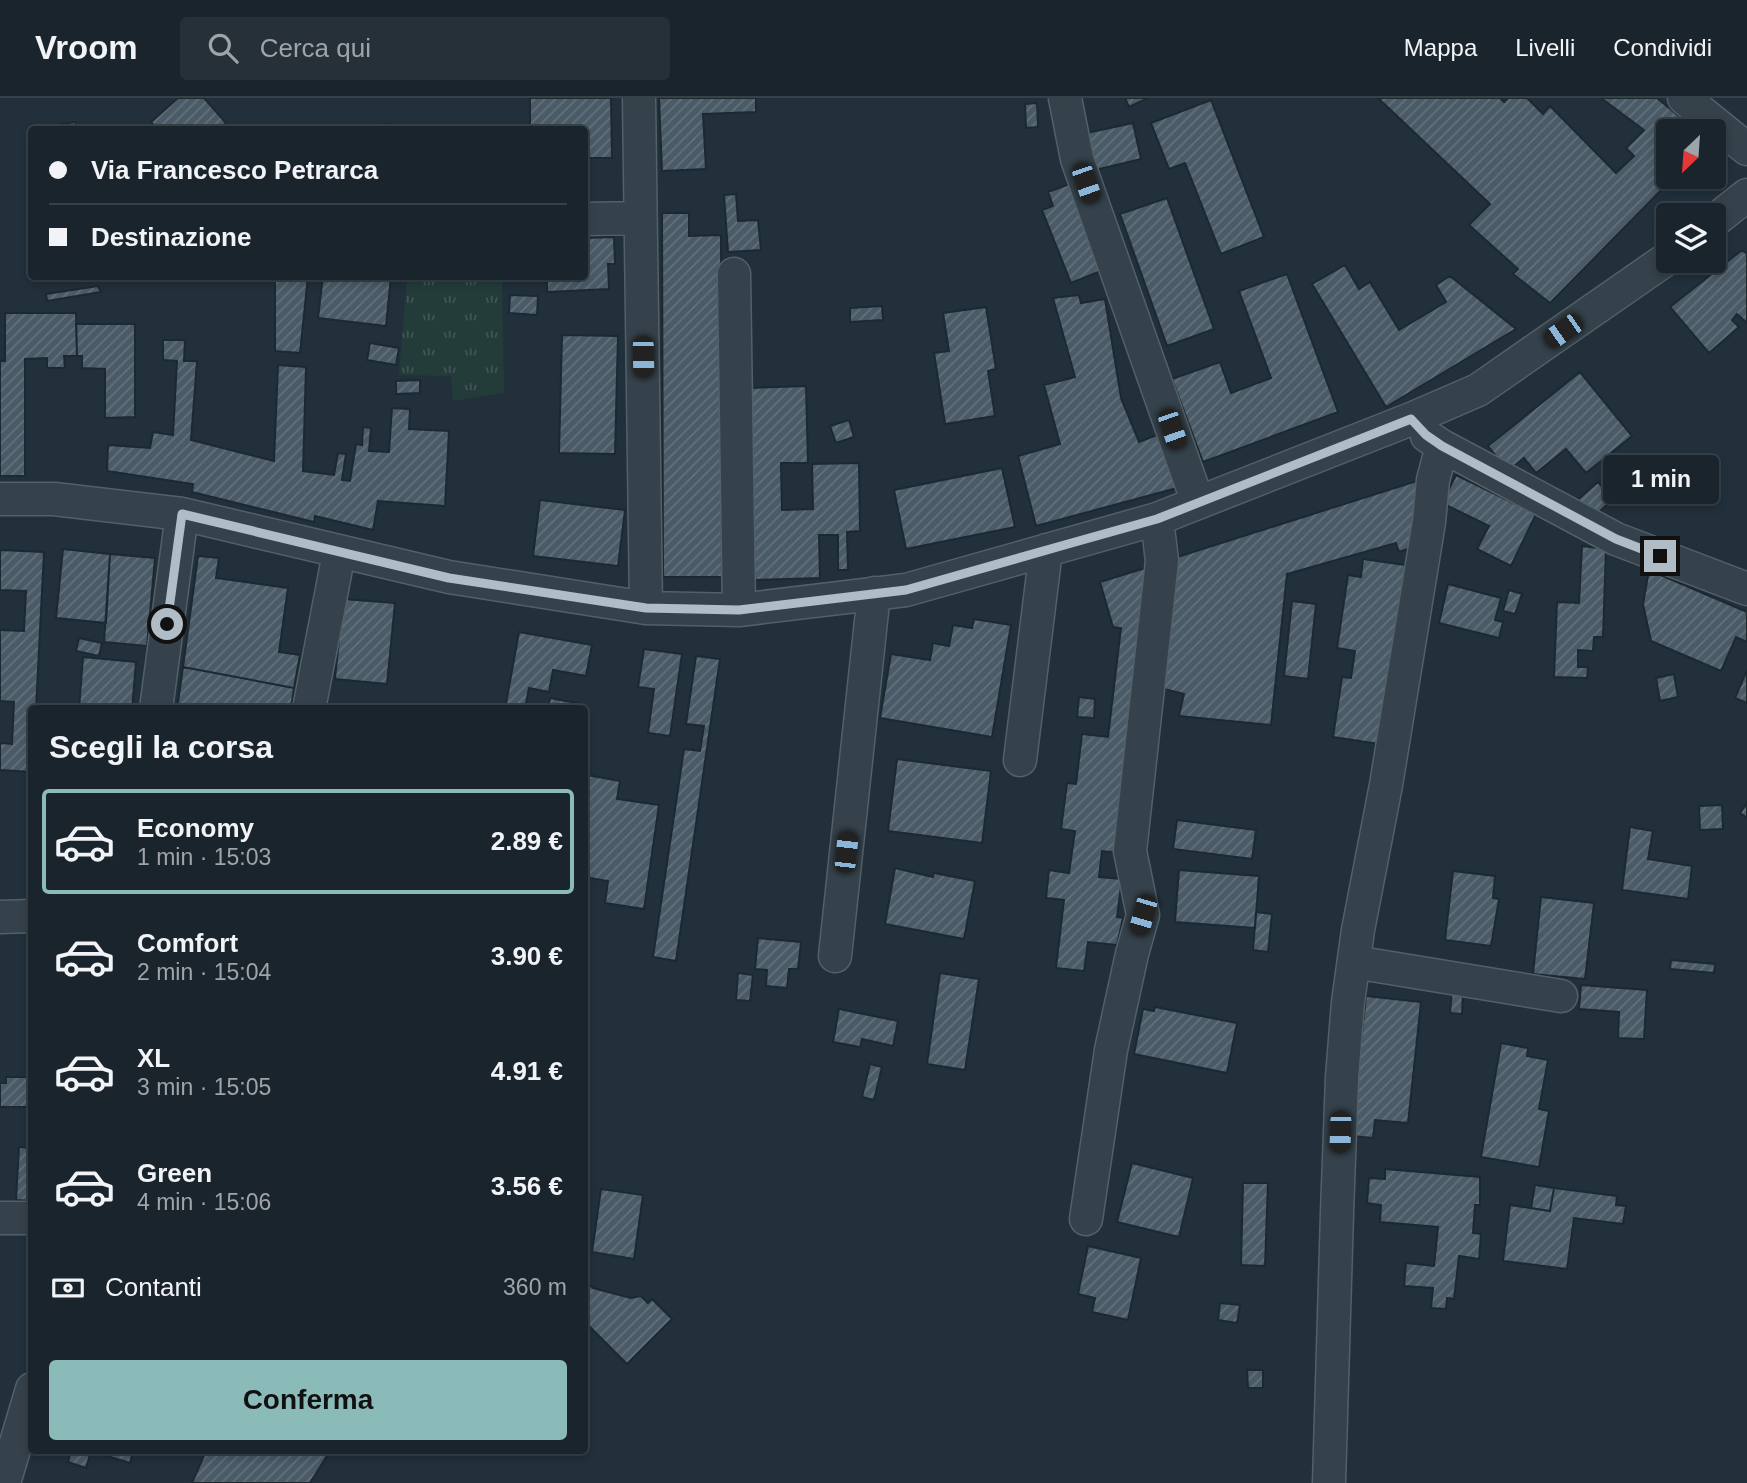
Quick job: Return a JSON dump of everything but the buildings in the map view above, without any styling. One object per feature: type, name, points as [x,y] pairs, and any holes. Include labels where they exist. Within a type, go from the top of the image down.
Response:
[{"type":"street","points":[[639,98],[646,608]]},
{"type":"street","points":[[1065,98],[1077,159],[1198,503]]},
{"type":"street","points":[[1684,98],[1747,149]]},
{"type":"street","points":[[1726,212],[1747,195]]},
{"type":"street","points":[[588,219],[640,218]]},
{"type":"street","points":[[0,499],[54,499],[182,514],[449,578],[646,608],[739,610],[906,590],[1157,519],[1411,419],[1478,390],[1656,266]]},
{"type":"street","points":[[734,274],[739,610]]},
{"type":"street","points":[[1411,419],[1426,435],[1442,446],[1616,539],[1747,589]]},
{"type":"street","points":[[1329,1483],[1342,1077],[1354,962],[1386,785],[1429,522],[1433,480],[1442,446]]},
{"type":"street","points":[[157,705],[182,514]]},
{"type":"street","points":[[1086,1219],[1111,1050],[1143,915],[1130,851],[1162,561],[1157,519]]},
{"type":"street","points":[[1020,760],[1046,550]]},
{"type":"street","points":[[310,705],[340,553]]},
{"type":"street","points":[[835,956],[874,593]]},
{"type":"street","points":[[0,918],[28,916]]},
{"type":"street","points":[[1354,962],[1561,996]]},
{"type":"street","points":[[0,1218],[28,1218]]},
{"type":"street","points":[[4,1483],[28,1402]]},
{"type":"green space","points":[[407,280],[502,280],[504,393],[453,401],[451,376],[399,375]]},
{"type":"route","points":[[167,624],[182,514],[449,578],[646,608],[739,610],[906,590],[1157,519],[1411,419],[1426,435],[1442,446],[1616,539],[1660,556]]}]
